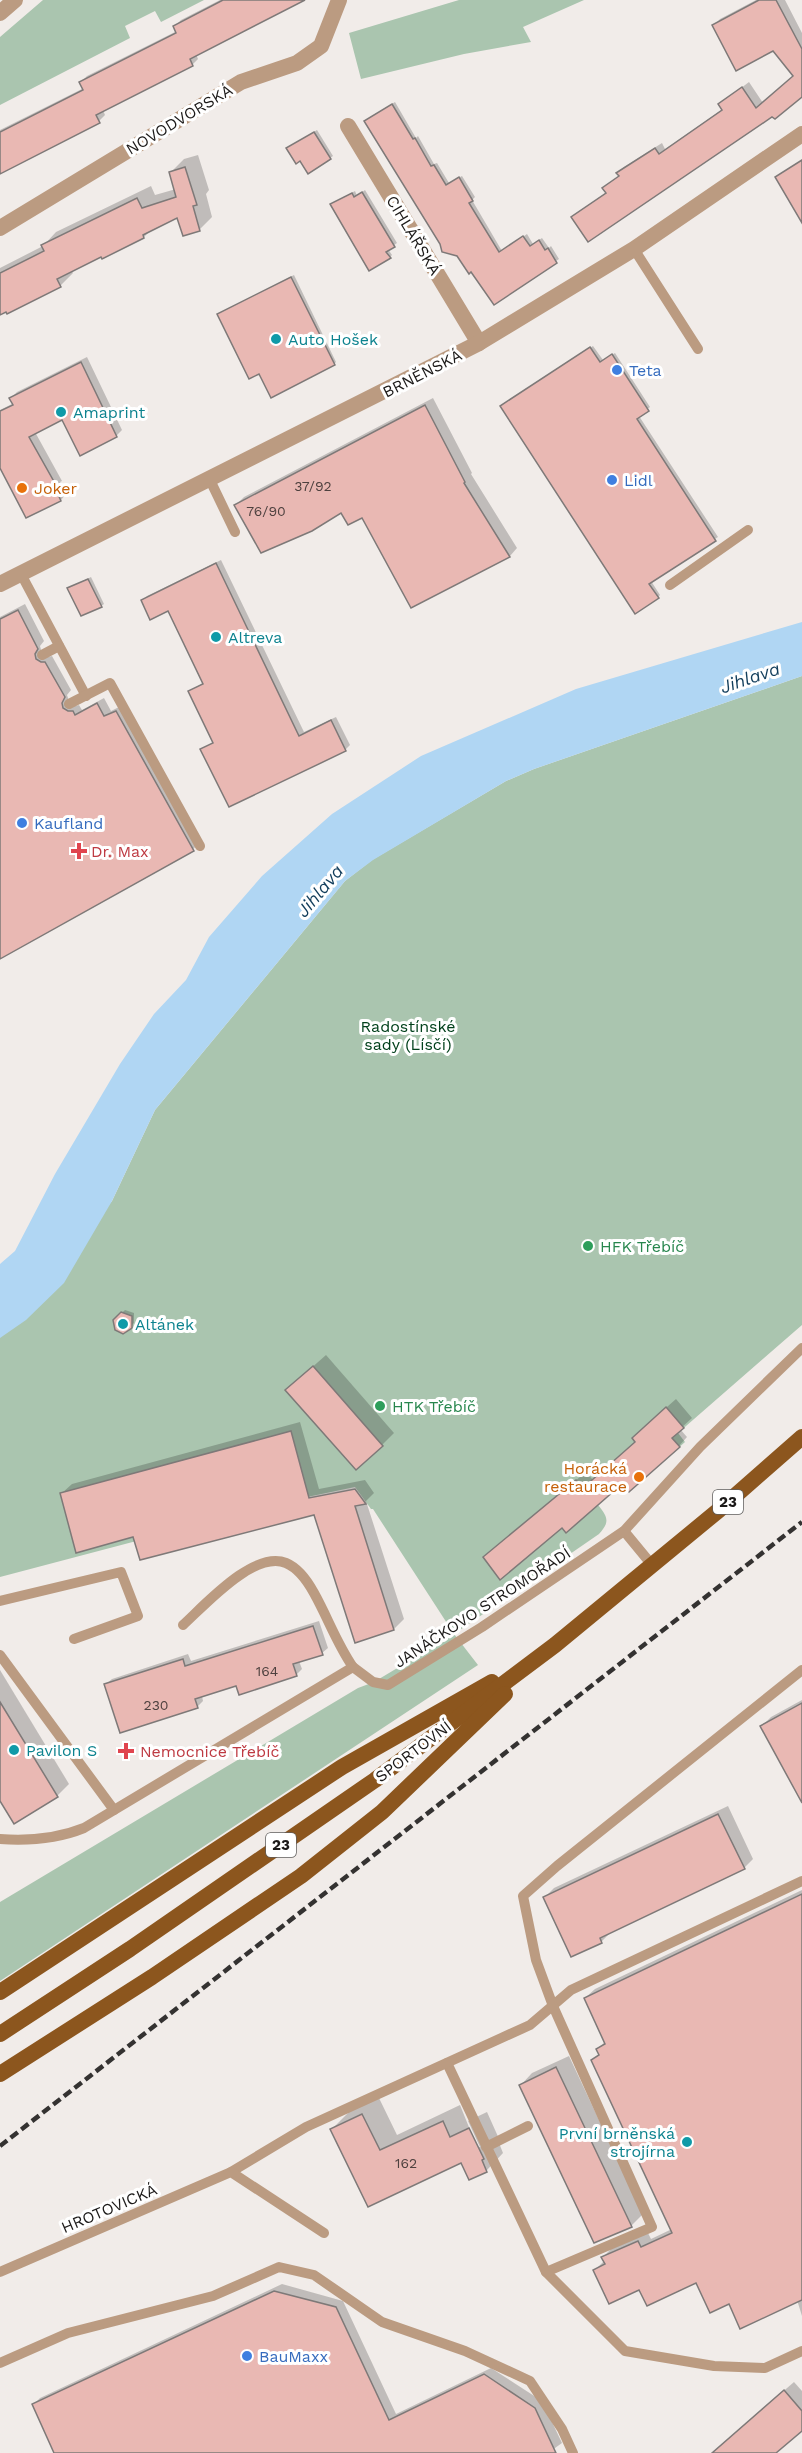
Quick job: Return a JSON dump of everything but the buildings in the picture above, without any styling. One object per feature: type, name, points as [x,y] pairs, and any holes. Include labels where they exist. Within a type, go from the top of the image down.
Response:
[{"type":"main road","name":"SPORTOVNÍ","points":[[0,2034],[130,1949],[375,1780],[555,1646],[719,1510],[802,1437]]},
{"type":"main road","points":[[0,1992],[342,1767],[555,1646]]},
{"type":"main road","points":[[0,2074],[152,1977],[301,1876],[382,1812],[555,1646]]},
{"type":"street","points":[[0,13],[15,0]]},
{"type":"street","name":"NOVODVORSKÁ","points":[[0,228],[241,82],[297,63],[321,46],[339,0]]},
{"type":"street","name":"CIHLÁŘSKÁ","points":[[348,126],[479,343]]},
{"type":"street","name":"BRNĚNSKÁ","points":[[0,584],[479,343],[634,249],[802,134]]},
{"type":"lane","points":[[634,249],[698,349]]},
{"type":"lane","points":[[210,480],[235,531]]},
{"type":"lane","points":[[670,585],[748,530]]},
{"type":"lane","points":[[21,574],[86,696]]},
{"type":"lane","points":[[42,655],[59,646]]},
{"type":"lane","points":[[69,704],[110,683],[200,846]]},
{"type":"lane","name":"JANÁČKOVO STROMOŘADÍ","points":[[353,1667],[374,1682],[388,1685],[479,1623],[624,1532],[700,1447],[802,1348]]},
{"type":"lane","points":[[624,1532],[652,1565]]},
{"type":"lane","points":[[0,1839],[44,1839],[84,1828],[353,1667],[336,1640],[308,1585],[293,1567],[279,1561],[262,1563],[237,1578],[183,1625]]},
{"type":"lane","points":[[0,1601],[121,1572],[138,1616],[74,1639]]},
{"type":"lane","points":[[0,1655],[114,1810]]},
{"type":"lane","points":[[546,2272],[652,2227],[553,2006],[536,1960],[523,1896],[557,1866],[802,1670]]},
{"type":"lane","name":"HROTOVICKÁ","points":[[0,2272],[231,2172],[306,2127],[530,2025],[572,1990],[802,1881]]},
{"type":"lane","points":[[447,2063],[546,2272],[625,2351],[714,2366],[765,2368],[802,2351]]},
{"type":"lane","points":[[486,2147],[528,2126]]},
{"type":"lane","points":[[231,2172],[324,2233]]},
{"type":"lane","points":[[0,2363],[68,2333],[213,2296],[279,2267],[314,2275],[382,2322],[465,2351],[530,2381],[562,2428],[573,2453]]},
{"type":"green space","points":[[43,0],[204,0],[161,22],[155,11],[125,26],[130,38],[0,105],[0,37]]},
{"type":"green space","points":[[459,0],[584,0],[523,27],[531,42],[464,54],[361,79],[349,33]]},
{"type":"green space","name":"Radostínské sady (Lísčí)","points":[[802,676],[802,1325],[678,1433],[685,1442],[629,1492],[621,1484],[598,1505],[606,1520],[599,1534],[454,1634],[373,1509],[355,1487],[288,1501],[0,1577],[0,1335],[112,1201],[155,1110],[345,881],[372,860],[506,781],[534,769]]},
{"type":"green space","points":[[454,1634],[478,1665],[0,1981],[0,1902],[358,1688],[374,1682]]},
{"type":"water","name":"Jihlava","points":[[802,622],[802,676],[534,769],[506,781],[373,860],[345,881],[155,1110],[112,1201],[64,1283],[26,1320],[0,1338],[0,1264],[15,1251],[55,1174],[120,1064],[154,1014],[186,980],[209,937],[262,876],[332,814],[421,756],[576,689]]},
{"type":"railway","points":[[0,2146],[802,1522]]},
{"type":"place","name":"Auto Hošek","points":[[276,339]]},
{"type":"place","name":"Teta","points":[[617,370]]},
{"type":"place","name":"Amaprint","points":[[61,412]]},
{"type":"place","name":"Lidl","points":[[612,480]]},
{"type":"place","name":"Joker","points":[[22,488]]},
{"type":"place","name":"Altreva","points":[[216,637]]},
{"type":"place","name":"Kaufland","points":[[22,823]]},
{"type":"place","name":"Dr. Max","points":[[79,851]]},
{"type":"place","name":"HFK Třebíč","points":[[588,1246]]},
{"type":"place","name":"Altánek","points":[[123,1324]]},
{"type":"place","name":"HTK Třebíč","points":[[380,1406]]},
{"type":"place","name":"Horácká restaurace","points":[[639,1477]]},
{"type":"place","name":"Pavilon S","points":[[14,1750]]},
{"type":"place","name":"Nemocnice Třebíč","points":[[126,1751]]},
{"type":"place","name":"První brněnská strojírna","points":[[687,2142]]},
{"type":"place","name":"BauMaxx","points":[[247,2356]]}]
